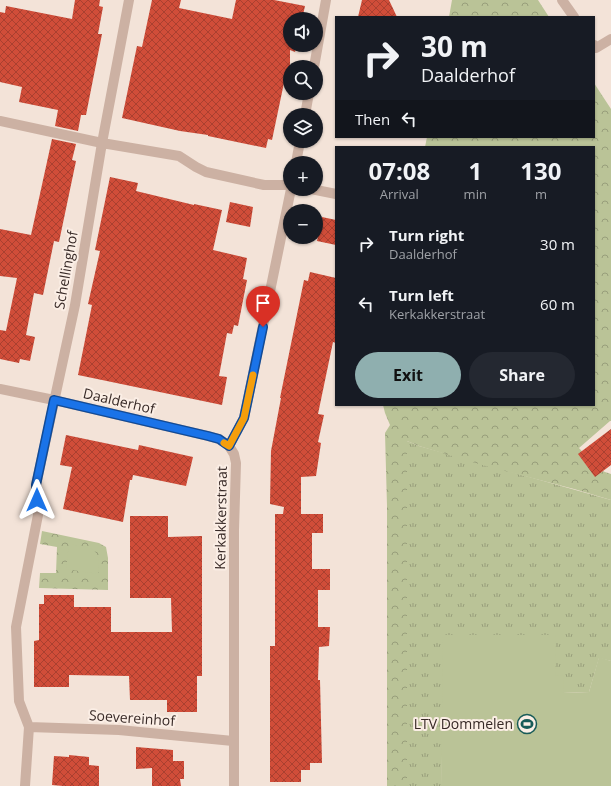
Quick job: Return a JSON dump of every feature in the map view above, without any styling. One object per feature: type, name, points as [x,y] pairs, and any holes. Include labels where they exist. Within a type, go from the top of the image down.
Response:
[{"type":"street","name":"Schellinghof","points":[[54,400],[75,305],[102,143],[129,0]]},
{"type":"street","points":[[315,60],[326,0]]},
{"type":"street","points":[[562,0],[573,16]]},
{"type":"street","points":[[595,46],[596,48],[611,39]]},
{"type":"street","points":[[0,121],[102,143],[179,156],[206,172],[264,186],[283,185]]},
{"type":"street","points":[[323,191],[335,194]]},
{"type":"street","name":"Kerkakkerstraat","points":[[234,786],[234,530],[236,464],[234,454],[229,446],[244,418],[290,196]]},
{"type":"street","name":"Daalderhof","points":[[0,389],[208,436],[219,439],[229,446]]},
{"type":"street","points":[[25,786],[29,726],[19,701],[16,627],[38,515],[36,485],[54,400]]},
{"type":"street","name":"Soevereinhof","points":[[29,726],[120,730],[233,741]]},
{"type":"green space","points":[[452,0],[538,0],[548,16],[449,16]]},
{"type":"green space","points":[[595,85],[611,109],[611,421],[579,448],[599,470],[611,474],[611,500],[482,465],[407,441],[407,786],[387,786],[387,506],[385,433],[390,425],[383,406],[595,406],[595,146],[425,146],[427,138],[595,138]]},
{"type":"green space","points":[[407,441],[419,446],[611,500],[611,661],[599,658],[589,692],[563,693],[442,756],[441,786],[407,786]]},
{"type":"green space","points":[[42,531],[99,543],[106,547],[108,558],[108,590],[39,588],[40,573],[56,573],[57,547],[40,544]]},
{"type":"green space","points":[[69,544],[90,548],[96,553],[98,557],[98,574],[66,569]]},
{"type":"green space","name":"LTV Dommelen","points":[[443,635],[556,635],[555,675],[563,676],[564,693],[589,692],[599,657],[611,661],[611,786],[441,786]]},
{"type":"building","points":[[75,0],[100,0],[99,6],[103,7],[98,34],[102,34],[86,115],[81,115],[78,131],[55,126],[58,110],[19,102],[22,87],[0,82],[0,12],[5,13],[6,6],[72,19]]},
{"type":"building","points":[[152,0],[181,0],[179,8],[232,19],[236,0],[274,0],[305,6],[304,12],[283,12],[283,52],[290,52],[290,60],[283,60],[283,88],[272,140],[268,139],[266,148],[122,118],[137,46],[142,47]]},
{"type":"building","points":[[362,0],[389,0],[397,16],[358,16]]},
{"type":"building","points":[[52,139],[76,144],[72,160],[76,161],[59,242],[54,241],[43,295],[34,293],[26,335],[35,337],[30,361],[20,359],[19,363],[0,359],[0,330],[6,331],[17,278],[0,276],[0,229],[31,235]]},
{"type":"building","points":[[110,177],[138,183],[136,191],[222,210],[213,250],[247,258],[243,279],[247,280],[238,326],[234,325],[232,334],[227,333],[219,376],[227,377],[222,405],[78,375],[92,305],[88,304],[100,251],[95,250]]},
{"type":"building","points":[[230,202],[253,207],[250,227],[226,222]]},
{"type":"building","points":[[323,217],[335,220],[335,245],[323,242]]},
{"type":"building","points":[[310,272],[335,278],[335,343],[333,342],[318,414],[324,415],[318,442],[321,443],[316,476],[301,477],[301,514],[323,514],[323,533],[312,533],[312,569],[330,569],[330,590],[318,590],[318,627],[330,627],[329,646],[319,647],[318,680],[320,680],[322,763],[310,763],[310,770],[301,770],[301,782],[270,782],[270,646],[275,646],[275,514],[283,514],[284,507],[270,504],[271,451],[280,398],[304,280],[308,281]]},
{"type":"building","points":[[611,429],[611,465],[595,477],[578,454]]},
{"type":"building","points":[[66,435],[138,450],[139,445],[193,457],[186,486],[133,475],[132,480],[130,480],[123,522],[63,509],[72,467],[60,465]]},
{"type":"building","points":[[130,516],[168,516],[168,537],[202,536],[202,676],[197,676],[197,712],[167,712],[167,700],[130,700],[129,676],[69,675],[69,687],[34,687],[34,641],[39,640],[39,604],[44,604],[44,595],[74,595],[74,607],[111,607],[111,632],[172,632],[171,598],[130,598]]},
{"type":"building","points":[[136,747],[173,750],[173,761],[184,761],[184,779],[180,779],[181,786],[152,786],[152,768],[136,769]]},
{"type":"building","points":[[69,755],[89,757],[89,765],[99,766],[99,786],[52,785],[54,756],[69,757]]},
{"type":"slow traffic","points":[[224,443],[229,446],[244,418],[253,375]]},
{"type":"place","name":"LTV Dommelen","points":[[527,724]]},
{"type":"route","points":[[37,500],[36,485],[54,400],[208,436],[219,439],[229,446],[244,418],[263,327]]}]
